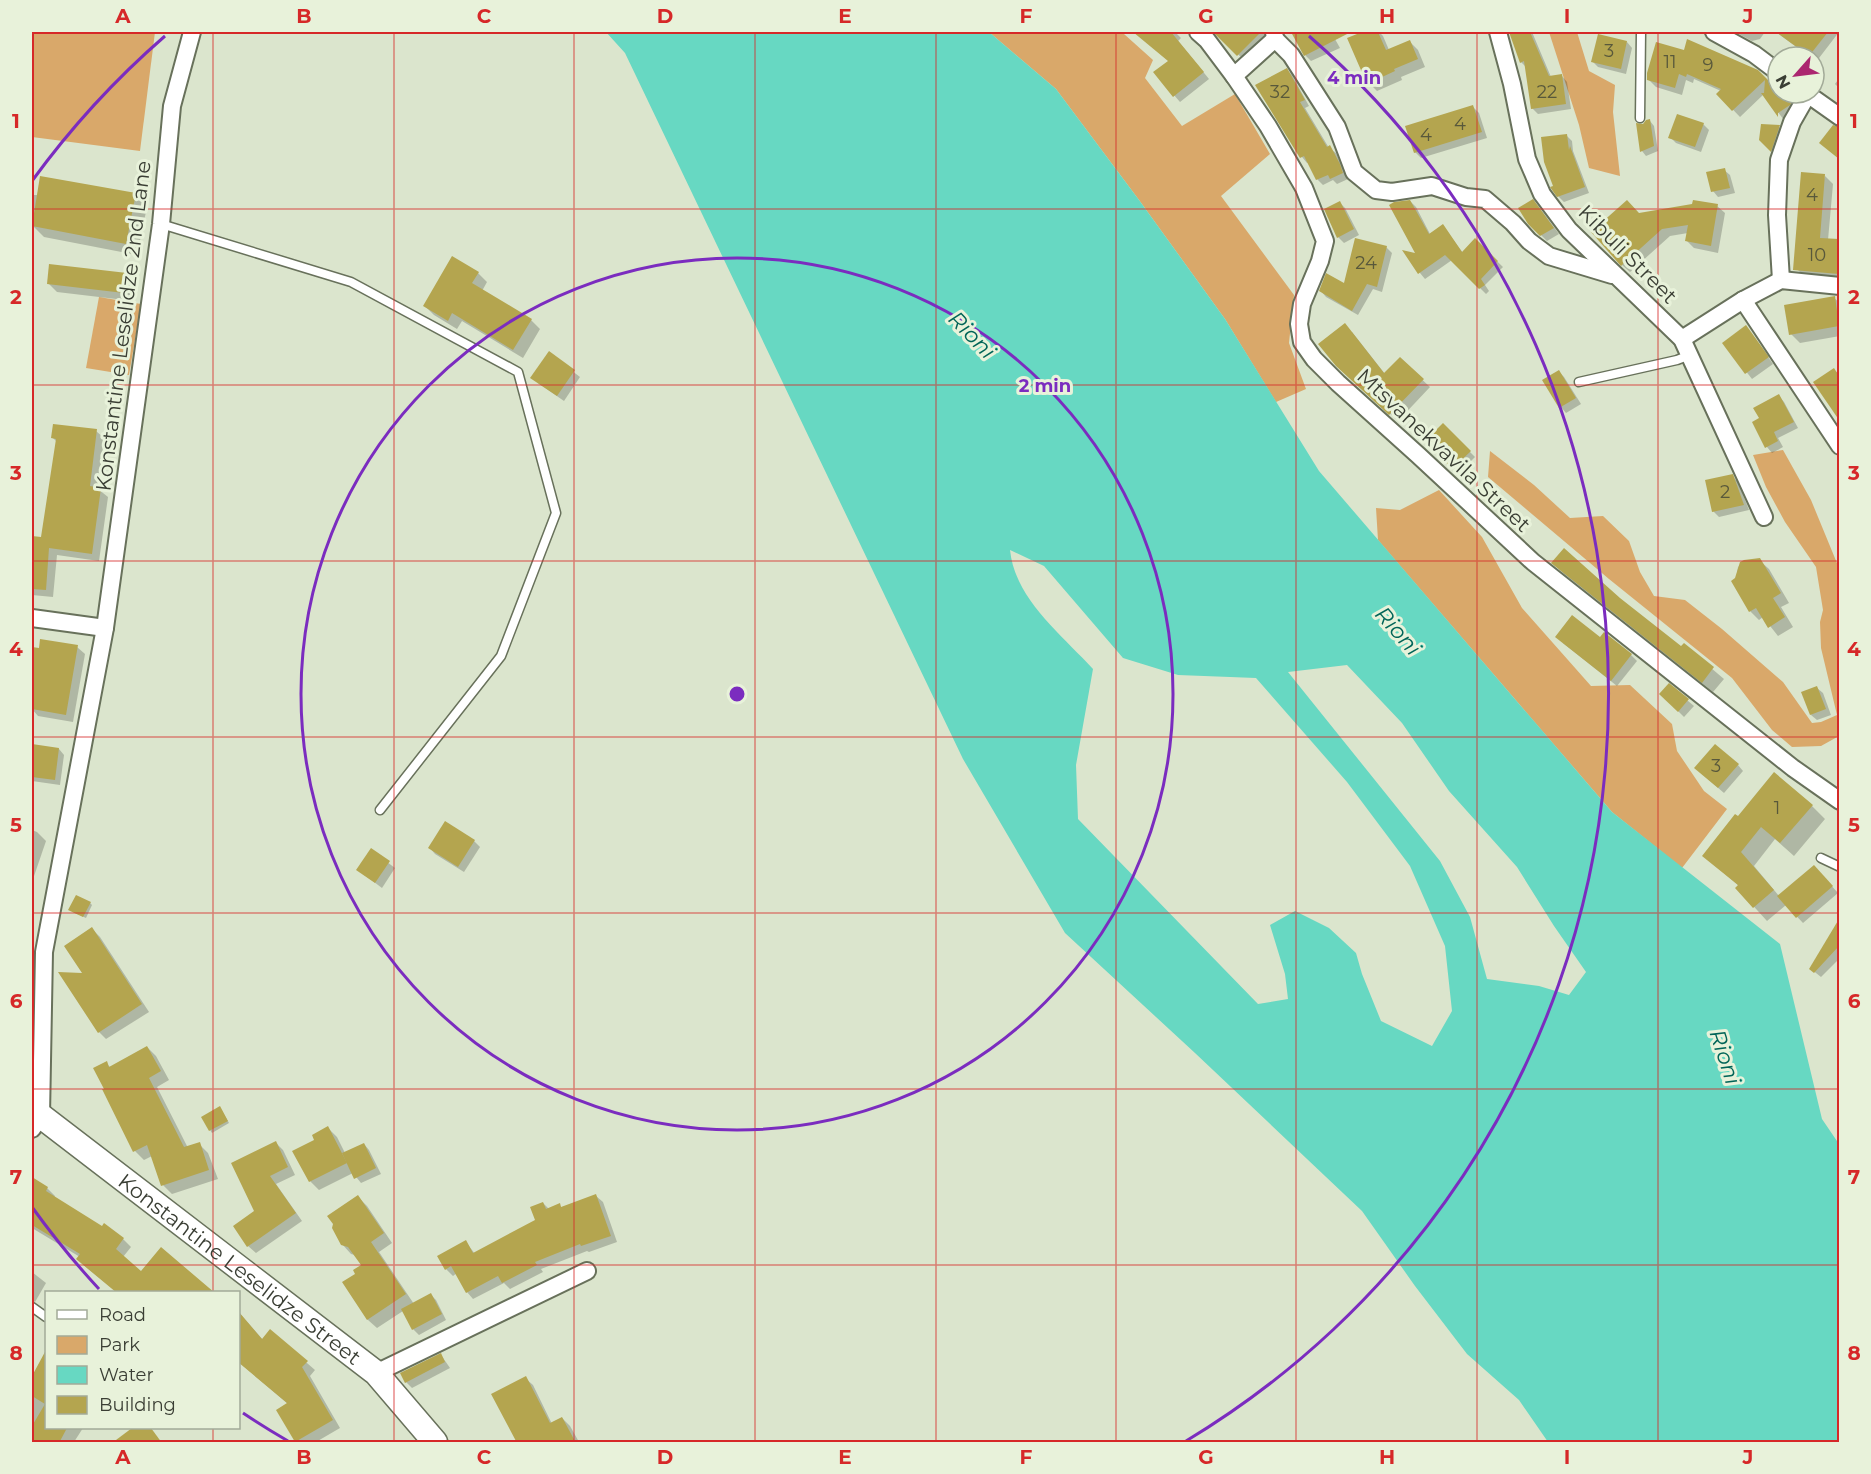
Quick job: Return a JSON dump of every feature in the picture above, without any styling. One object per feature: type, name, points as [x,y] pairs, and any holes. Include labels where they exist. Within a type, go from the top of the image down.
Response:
[{"type":"main road","name":"Konstantine Leselidze Street","points":[[35,1119],[376,1373],[435,1443]]},
{"type":"street","name":"Konstantine Leselidze 2nd Lane","points":[[35,1119],[44,952],[105,628],[161,224],[172,106],[192,32]]},
{"type":"street","name":"Mtsvanekvavila Street","points":[[1198,32],[1208,40],[1268,126],[1304,188],[1325,241],[1320,261],[1302,304],[1299,324],[1302,342],[1314,359],[1533,562],[1784,761],[1839,801]]},
{"type":"street","name":"Kibuli Street","points":[[1498,32],[1512,84],[1527,159],[1542,194],[1569,230],[1686,347]]},
{"type":"street","points":[[1714,32],[1755,54],[1766,63]]},
{"type":"street","points":[[1234,76],[1275,35],[1291,55],[1337,127],[1354,172],[1376,190],[1392,192],[1432,186],[1466,197],[1485,199],[1513,223],[1529,241],[1549,256],[1616,276]]},
{"type":"street","points":[[1781,280],[1777,216],[1779,160],[1792,122],[1801,105]]},
{"type":"street","points":[[1822,105],[1839,117]]},
{"type":"street","points":[[1764,518],[1686,347],[1743,300],[1781,280],[1839,286]]},
{"type":"street","points":[[1743,300],[1839,446]]},
{"type":"street","points":[[32,618],[105,628]]},
{"type":"street","points":[[376,1373],[587,1271]]},
{"type":"lane","points":[[1640,118],[1641,32]]},
{"type":"lane","points":[[161,224],[351,282],[518,372],[556,513],[501,656],[380,810]]},
{"type":"lane","points":[[1579,382],[1677,360],[1686,347]]},
{"type":"lane","points":[[1821,858],[1839,867]]},
{"type":"lane","points":[[32,1307],[45,1316]]},
{"type":"green space","points":[[32,32],[155,32],[140,151],[32,137]]},
{"type":"green space","points":[[989,32],[1125,32],[1124,34],[1153,60],[1145,78],[1182,126],[1235,94],[1270,154],[1221,196],[1294,295],[1289,343],[1306,389],[1276,402],[1225,319],[1056,89]]},
{"type":"green space","points":[[1549,32],[1577,32],[1589,71],[1615,85],[1613,112],[1620,176],[1589,168],[1579,125]]},
{"type":"green space","points":[[99,297],[141,304],[129,375],[86,368]]},
{"type":"green space","points":[[1783,450],[1811,500],[1839,568],[1839,736],[1821,746],[1792,747],[1772,730],[1732,678],[1488,477],[1490,451],[1534,485],[1570,518],[1603,516],[1629,541],[1640,572],[1654,596],[1685,600],[1783,682],[1812,723],[1821,722],[1837,715],[1821,648],[1820,622],[1823,610],[1816,567],[1785,522],[1766,487],[1753,455]]},
{"type":"green space","points":[[1439,490],[1482,537],[1522,608],[1591,686],[1630,685],[1672,724],[1677,751],[1704,791],[1727,809],[1682,868],[1612,812],[1378,540],[1376,508],[1400,510]]},
{"type":"water","name":"Rioni","points":[[606,32],[989,32],[1056,89],[1225,319],[1319,471],[1612,812],[1780,944],[1822,1119],[1839,1144],[1839,1442],[1548,1442],[1519,1400],[1467,1354],[1362,1211],[1065,933],[963,759],[625,53]],"holes":[[[1010,550],[1044,566],[1123,658],[1178,675],[1256,678],[1347,782],[1410,866],[1445,946],[1452,1011],[1432,1046],[1381,1021],[1356,953],[1329,928],[1295,911],[1270,925],[1285,974],[1288,999],[1258,1004],[1078,819],[1076,765],[1093,669],[1041,615],[1030,600],[1014,568]],[[1347,665],[1402,723],[1449,791],[1517,867],[1586,972],[1569,995],[1539,986],[1487,979],[1470,917],[1440,861],[1288,672]]]},
{"type":"building","points":[[1133,32],[1171,32],[1204,72],[1173,97],[1153,72],[1168,61]]},
{"type":"building","points":[[1213,32],[1261,32],[1237,56]]},
{"type":"building","points":[[1291,32],[1351,32],[1304,56]]},
{"type":"building","points":[[1362,32],[1378,32],[1386,50],[1410,40],[1418,59],[1367,84],[1347,38]]},
{"type":"building","points":[[1509,32],[1530,32],[1549,76],[1562,74],[1566,104],[1531,109],[1524,61],[1520,63]]},
{"type":"building","points":[[1776,32],[1828,32],[1818,45],[1794,45]]},
{"type":"building","points":[[1598,34],[1627,41],[1621,69],[1591,62]]},
{"type":"building","points":[[1687,39],[1758,70],[1766,78],[1766,100],[1761,93],[1764,93],[1765,80],[1732,111],[1716,94],[1721,89],[1687,74],[1686,77],[1679,74],[1675,88],[1647,80],[1656,42],[1684,50]]},
{"type":"building","points":[[1287,68],[1305,100],[1300,102],[1327,147],[1330,145],[1340,164],[1343,173],[1330,179],[1328,175],[1316,180],[1304,156],[1300,158],[1255,85]]},
{"type":"building","points":[[1473,105],[1482,132],[1414,153],[1405,126]]},
{"type":"building","points":[[1770,105],[1790,105],[1778,113],[1778,117]]},
{"type":"building","points":[[1677,114],[1704,123],[1695,147],[1668,138]]},
{"type":"building","points":[[1650,119],[1654,146],[1640,152],[1636,123],[1643,124]]},
{"type":"building","points":[[1761,124],[1780,125],[1771,152],[1759,140]]},
{"type":"building","points":[[1833,125],[1839,127],[1839,159],[1819,143]]},
{"type":"building","points":[[1567,134],[1569,150],[1570,146],[1585,187],[1557,197],[1550,187],[1553,186],[1544,162],[1541,137]]},
{"type":"building","points":[[1725,168],[1730,188],[1711,192],[1706,172]]},
{"type":"building","points":[[1801,172],[1825,174],[1820,238],[1839,239],[1839,274],[1793,270]]},
{"type":"building","points":[[40,176],[136,193],[126,244],[32,226]]},
{"type":"building","points":[[1533,199],[1554,228],[1540,236],[1528,224],[1518,208]]},
{"type":"building","points":[[1410,200],[1429,234],[1443,224],[1462,252],[1475,238],[1498,261],[1481,279],[1485,285],[1479,289],[1445,255],[1418,274],[1402,250],[1415,253],[1389,205]]},
{"type":"building","points":[[1627,200],[1639,213],[1692,204],[1693,200],[1718,204],[1711,246],[1685,241],[1688,225],[1662,229],[1621,266],[1591,232]]},
{"type":"building","points":[[1340,201],[1354,229],[1337,238],[1324,209]]},
{"type":"building","points":[[1355,238],[1387,246],[1377,287],[1367,284],[1352,311],[1319,291],[1326,273],[1344,283]]},
{"type":"building","points":[[452,256],[479,272],[472,283],[532,319],[513,350],[452,313],[448,321],[423,306]]},
{"type":"building","points":[[49,264],[127,273],[124,293],[47,284]]},
{"type":"building","points":[[1835,296],[1839,326],[1789,335],[1784,305]]},
{"type":"building","points":[[1345,323],[1384,373],[1400,357],[1424,379],[1389,415],[1336,366],[1318,344]]},
{"type":"building","points":[[1746,325],[1769,357],[1745,374],[1722,343]]},
{"type":"building","points":[[549,351],[575,370],[557,396],[530,378]]},
{"type":"building","points":[[1834,368],[1839,376],[1839,420],[1813,382]]},
{"type":"building","points":[[1559,370],[1576,398],[1559,408],[1542,380]]},
{"type":"building","points":[[1779,394],[1794,422],[1774,432],[1778,441],[1765,448],[1752,422],[1759,418],[1753,408]]},
{"type":"building","points":[[1443,423],[1471,451],[1452,469],[1425,441]]},
{"type":"building","points":[[53,424],[97,429],[90,486],[101,488],[92,554],[49,548],[46,590],[32,589],[32,536],[41,537],[56,439],[51,438]]},
{"type":"building","points":[[1733,474],[1744,505],[1712,512],[1705,480]]},
{"type":"building","points":[[1564,548],[1620,598],[1681,646],[1684,643],[1714,667],[1702,683],[1551,563]]},
{"type":"building","points":[[1760,558],[1781,593],[1773,598],[1785,617],[1768,628],[1756,608],[1749,612],[1731,581],[1735,578],[1740,562]]},
{"type":"building","points":[[1572,615],[1600,637],[1604,632],[1632,654],[1611,681],[1555,637]]},
{"type":"building","points":[[40,639],[78,645],[66,715],[32,709],[32,647],[39,648]]},
{"type":"building","points":[[1669,683],[1689,699],[1678,712],[1659,694]]},
{"type":"building","points":[[1817,686],[1826,709],[1810,715],[1801,692]]},
{"type":"building","points":[[32,744],[59,748],[55,780],[32,777]]},
{"type":"building","points":[[1715,744],[1739,764],[1718,788],[1694,768]]},
{"type":"building","points":[[1774,772],[1813,805],[1780,843],[1761,827],[1741,852],[1774,890],[1753,908],[1735,888],[1738,885],[1702,856],[1735,814],[1738,816]]},
{"type":"building","points":[[445,821],[475,840],[458,867],[428,848]]},
{"type":"building","points":[[371,848],[390,861],[375,883],[356,870]]},
{"type":"building","points":[[1814,865],[1833,886],[1796,918],[1777,896]]},
{"type":"building","points":[[76,895],[91,902],[83,917],[68,910]]},
{"type":"building","points":[[1839,919],[1839,946],[1814,973],[1809,969]]},
{"type":"building","points":[[92,927],[142,1004],[98,1033],[58,972],[82,973],[64,946]]},
{"type":"building","points":[[147,1046],[161,1071],[149,1078],[184,1147],[200,1142],[209,1170],[161,1186],[147,1145],[133,1152],[93,1068],[107,1061],[109,1067]]},
{"type":"building","points":[[220,1106],[228,1121],[209,1131],[201,1117]]},
{"type":"building","points":[[328,1126],[347,1163],[309,1182],[292,1151],[314,1140],[312,1135]]},
{"type":"building","points":[[276,1141],[288,1167],[270,1176],[296,1213],[247,1247],[233,1226],[254,1211],[231,1163]]},
{"type":"building","points":[[364,1143],[376,1168],[354,1179],[342,1153]]},
{"type":"building","points":[[32,1177],[48,1187],[46,1191],[102,1226],[104,1223],[124,1238],[116,1249],[141,1271],[161,1247],[213,1291],[115,1291],[76,1259],[80,1254],[32,1225]]},
{"type":"building","points":[[596,1194],[611,1236],[581,1246],[580,1244],[535,1262],[537,1265],[502,1283],[498,1276],[466,1293],[451,1266],[445,1270],[437,1256],[466,1240],[473,1253],[535,1220],[530,1207],[543,1202],[546,1209],[560,1203],[561,1207]]},
{"type":"building","points":[[358,1195],[384,1233],[371,1242],[406,1294],[367,1320],[342,1282],[355,1274],[353,1270],[361,1265],[348,1247],[341,1245],[332,1228],[333,1224],[327,1216]]},
{"type":"building","points":[[431,1293],[442,1314],[412,1330],[401,1309]]},
{"type":"building","points":[[240,1313],[262,1339],[270,1329],[308,1361],[302,1367],[333,1420],[295,1442],[276,1410],[287,1403],[240,1364]]},
{"type":"building","points":[[45,1352],[45,1404],[32,1396],[32,1376]]},
{"type":"building","points":[[441,1353],[445,1362],[405,1383],[400,1373]]},
{"type":"building","points":[[526,1376],[550,1423],[562,1417],[576,1443],[517,1443],[491,1394]]},
{"type":"building","points":[[45,1404],[45,1429],[66,1429],[59,1443],[32,1443],[32,1426]]},
{"type":"building","points":[[131,1429],[152,1429],[162,1443],[112,1443]]}]
